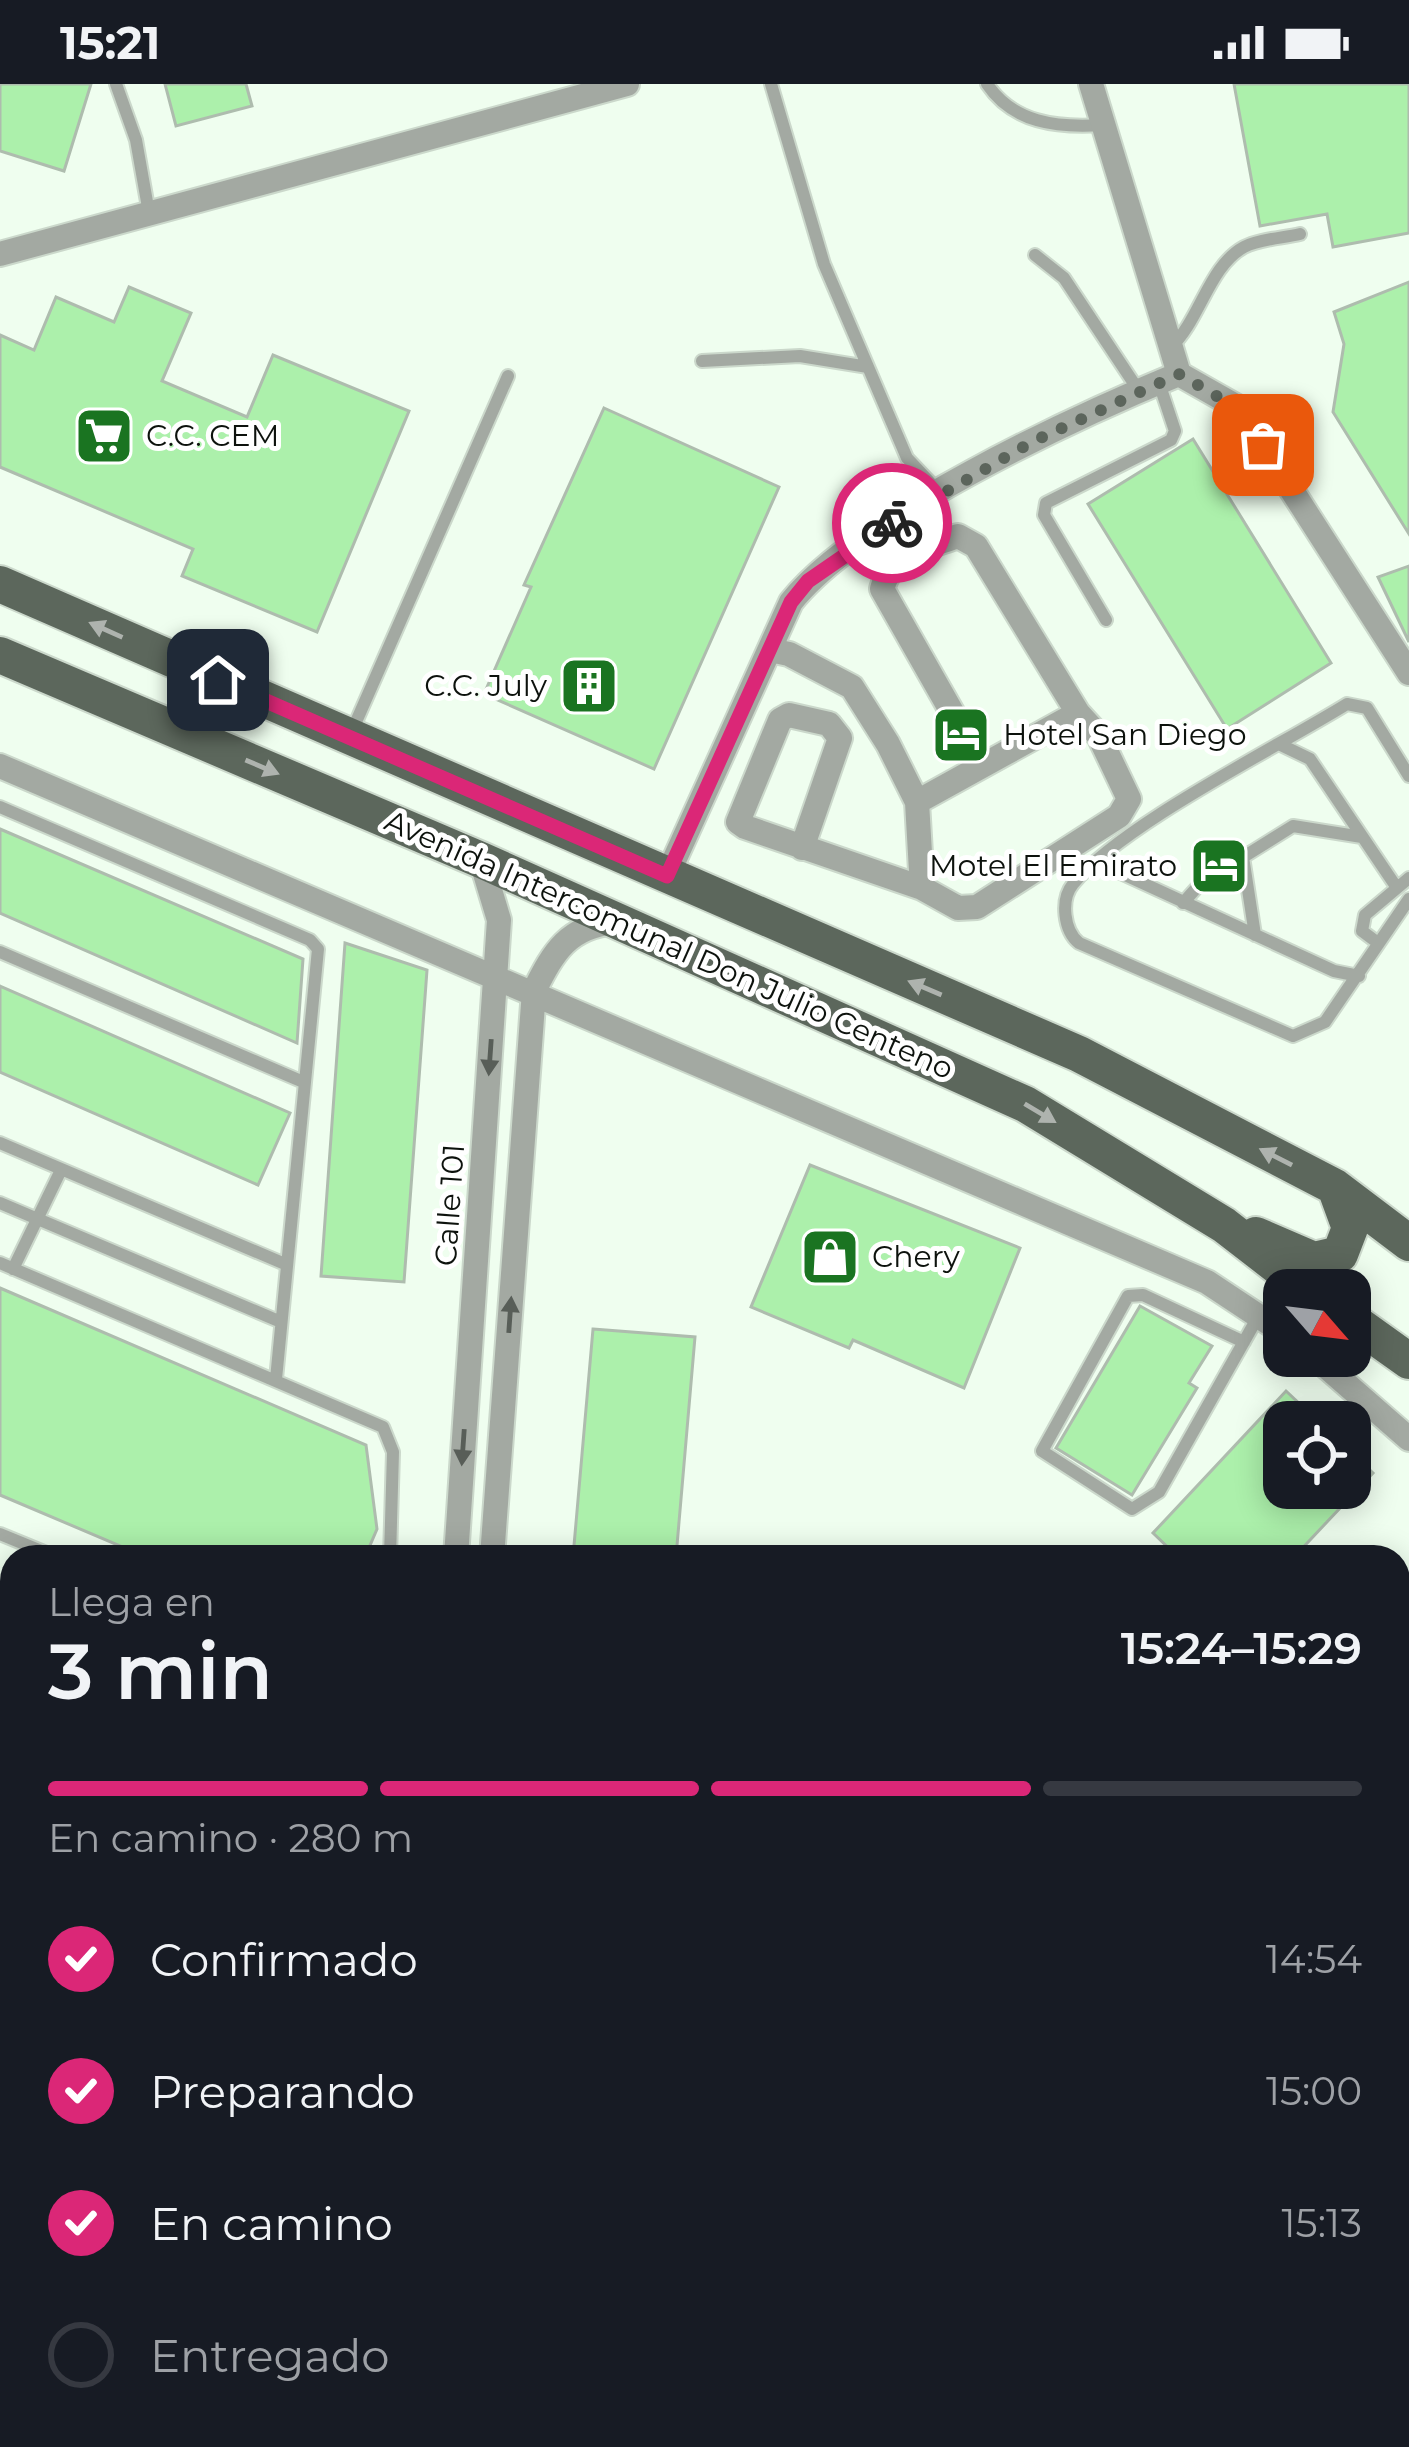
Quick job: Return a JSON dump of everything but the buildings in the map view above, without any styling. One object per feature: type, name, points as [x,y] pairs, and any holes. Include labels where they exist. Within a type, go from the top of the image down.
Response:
[{"type":"main road","name":"Avenida Intercomunal Don Julio Centeno","points":[[0,584],[1079,1054],[1335,1187],[1409,1244]]},
{"type":"main road","name":"Avenida Intercomunal Don Julio Centeno","points":[[0,655],[481,860],[1025,1104],[1224,1225],[1281,1269]]},
{"type":"main road","points":[[1224,1225],[1325,1259],[1340,1254],[1350,1228],[1335,1187]]},
{"type":"main road","points":[[1371,1334],[1409,1360]]},
{"type":"street","points":[[0,254],[627,84]]},
{"type":"street","points":[[667,876],[791,602],[808,581],[939,493],[1159,382],[1170,348],[1091,84]]},
{"type":"street","points":[[1159,382],[1239,409],[1409,673]]},
{"type":"street","points":[[802,848],[840,737],[829,724],[789,715],[780,720],[735,817],[745,827],[802,848],[922,888],[958,908],[977,907],[1120,816],[1129,799],[1124,778],[1099,736],[1078,713],[976,546],[958,536],[906,555],[887,571],[882,589],[982,765]]},
{"type":"street","points":[[770,650],[789,654],[852,687],[917,802],[922,888]]},
{"type":"street","points":[[917,802],[1078,713]]},
{"type":"street","points":[[0,766],[1207,1282],[1263,1317]]},
{"type":"street","name":"Calle 101","points":[[457,1545],[499,920],[481,860]]},
{"type":"street","points":[[493,1545],[535,991],[568,935],[586,925],[614,921]]},
{"type":"street","points":[[1338,1377],[1409,1439]]},
{"type":"lane","points":[[116,84],[136,140],[149,213]]},
{"type":"lane","points":[[771,84],[824,264],[908,458],[939,493]]},
{"type":"lane","points":[[987,84],[1016,115],[1072,127],[1103,125]]},
{"type":"lane","points":[[1170,348],[1195,320],[1244,247],[1300,234]]},
{"type":"lane","points":[[1035,255],[1159,382],[1175,431],[1171,440],[1046,503],[1044,515],[1106,620]]},
{"type":"lane","points":[[702,362],[800,356],[868,367]]},
{"type":"lane","points":[[349,737],[508,376]]},
{"type":"lane","points":[[1409,776],[1379,725],[1357,703],[1347,704],[1134,833],[1067,895],[1070,936],[1277,1033],[1293,1036],[1325,1022],[1409,899]]},
{"type":"lane","points":[[1281,745],[1310,759],[1395,885]]},
{"type":"lane","points":[[0,807],[310,940],[319,949],[320,970],[301,1081],[276,1379]]},
{"type":"lane","points":[[1184,902],[1200,884],[1306,824],[1362,837]]},
{"type":"lane","points":[[1244,856],[1255,935]]},
{"type":"lane","points":[[1099,862],[1334,971],[1359,976]]},
{"type":"lane","points":[[1378,943],[1362,931],[1365,915],[1395,885],[1409,878]]},
{"type":"lane","points":[[0,952],[301,1081]]},
{"type":"lane","points":[[0,1143],[286,1264]]},
{"type":"lane","points":[[61,1170],[6,1266],[374,1421],[389,1436],[390,1545]]},
{"type":"lane","points":[[0,1203],[281,1322]]},
{"type":"lane","points":[[1244,1342],[1143,1295],[1128,1296],[1042,1451],[1132,1509],[1142,1506],[1159,1492],[1244,1342],[1259,1314]]},
{"type":"way so far","points":[[892,523],[1032,442],[1179,374],[1239,409],[1263,445]]},
{"type":"place","name":"C.C. CEM","points":[[104,436]]},
{"type":"place","name":"C.C. July","points":[[589,686]]},
{"type":"place","name":"Hotel San Diego","points":[[961,735]]},
{"type":"place","name":"Motel El Emirato","points":[[1219,866]]},
{"type":"place","name":"Chery","points":[[830,1257]]},
{"type":"route","points":[[218,680],[667,876],[791,602],[808,581],[892,523]]}]
